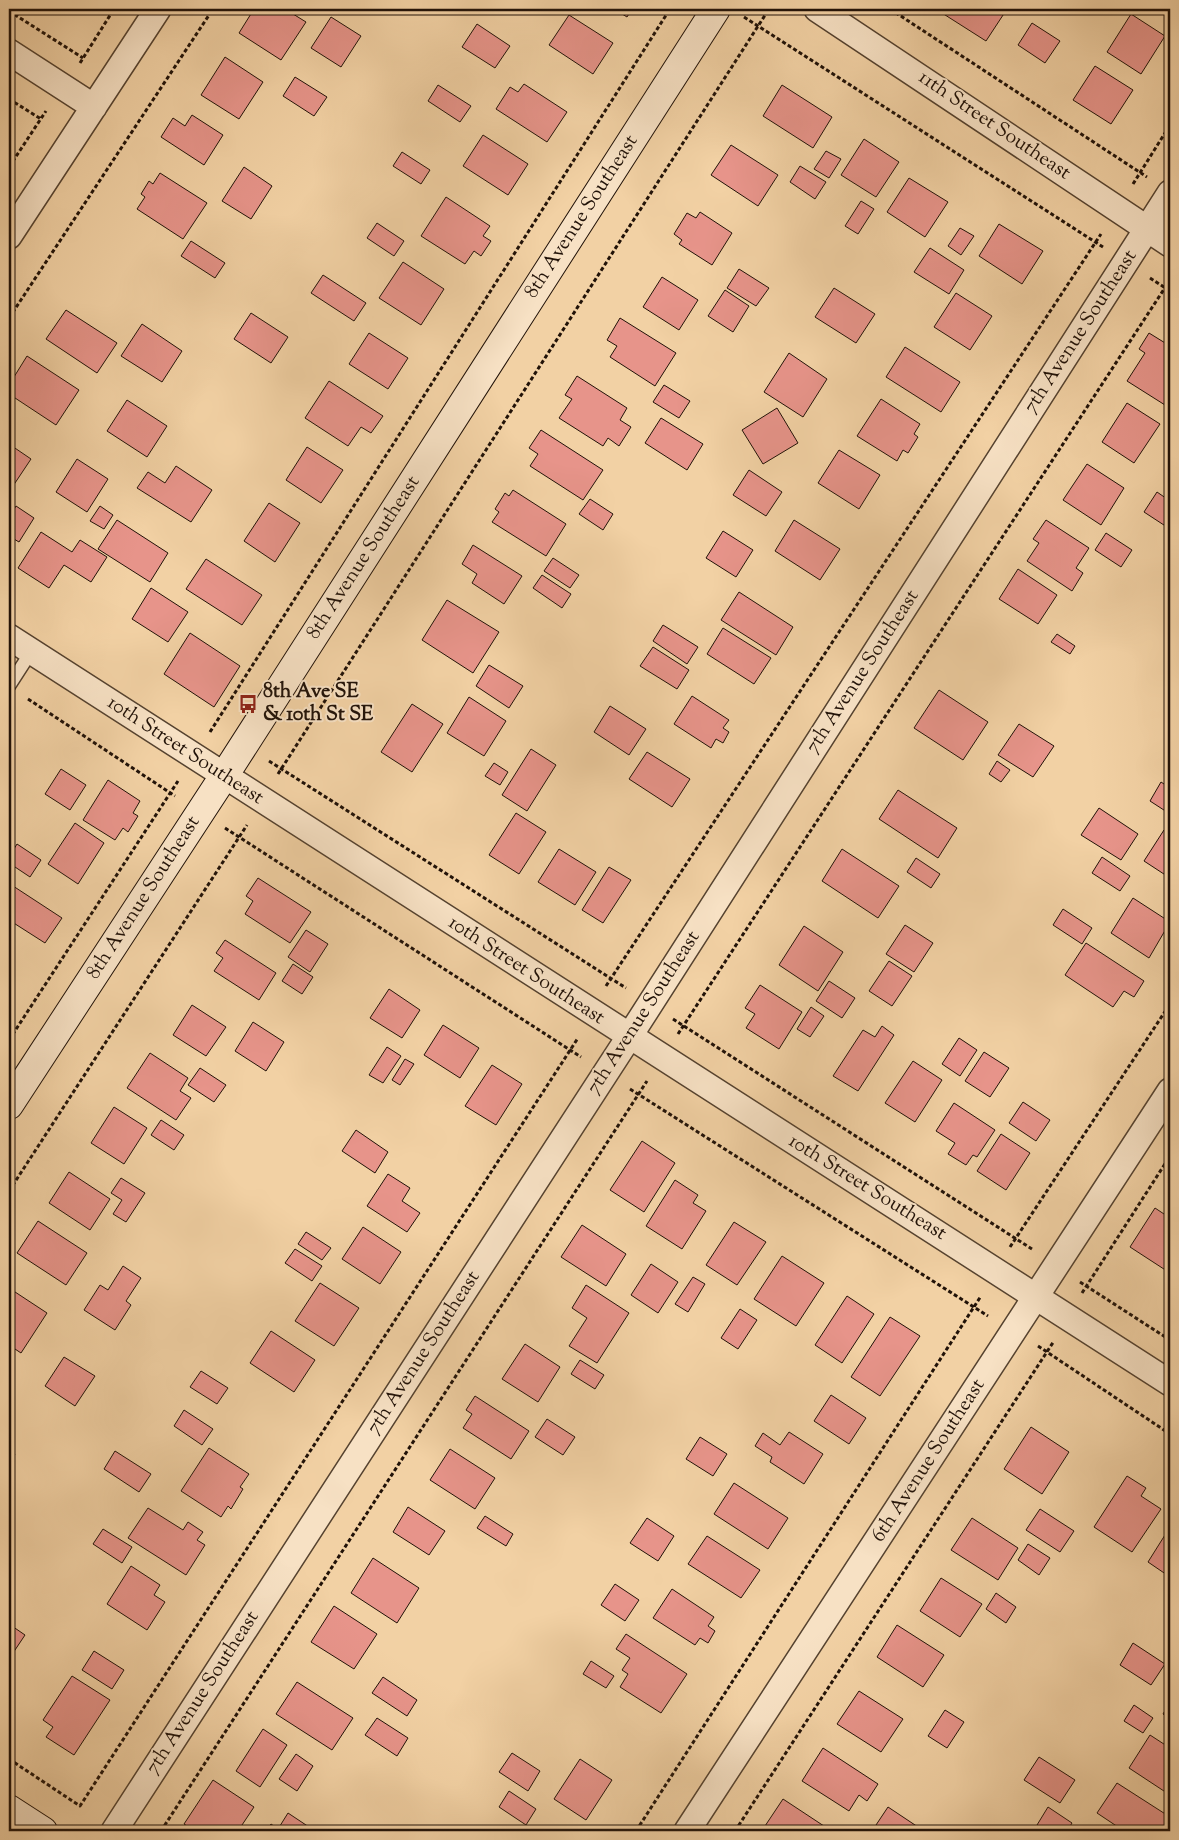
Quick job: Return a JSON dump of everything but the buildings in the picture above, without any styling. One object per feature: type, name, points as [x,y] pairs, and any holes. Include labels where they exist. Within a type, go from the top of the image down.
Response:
[{"type":"street","points":[[9,236],[158,9]]},
{"type":"street","name":"8th Avenue Southeast","points":[[9,1105],[224,776],[716,9]]},
{"type":"street","name":"11th Street Southeast","points":[[817,9],[1170,244]]},
{"type":"street","points":[[9,52],[94,107]]},
{"type":"street","name":"7th Avenue Southeast","points":[[114,1831],[629,1037],[1170,193]]},
{"type":"street","name":"10th Street Southeast","points":[[9,638],[1170,1383]]},
{"type":"street","name":"6th Avenue Southeast","points":[[687,1831],[1170,1091]]},
{"type":"street","points":[[9,1809],[43,1831]]},
{"type":"lane","points":[[9,686],[31,652]]},
{"type":"path","points":[[9,10],[83,58],[114,9]]},
{"type":"path","points":[[9,318],[213,9]]},
{"type":"path","points":[[9,1040],[194,757],[670,9]]},
{"type":"path","points":[[758,26],[1096,242],[611,978],[281,769],[768,9]]},
{"type":"path","points":[[890,9],[1140,172],[1170,126]]},
{"type":"path","points":[[9,99],[40,119],[9,167]]},
{"type":"path","points":[[1170,280],[684,1026],[1015,1238],[1170,1004]]},
{"type":"path","points":[[1165,288],[1170,291]]},
{"type":"path","points":[[9,686],[170,792]]},
{"type":"path","points":[[9,1190],[239,837],[572,1050],[80,1806],[9,1759]]},
{"type":"path","points":[[161,1831],[639,1094],[974,1307],[636,1831]]},
{"type":"path","points":[[1170,1156],[1086,1286],[1170,1340]]},
{"type":"path","points":[[735,1831],[1048,1352],[1170,1434]]},
{"type":"place","name":"8th Ave SE & 10th St SE","points":[[248,704]]}]
